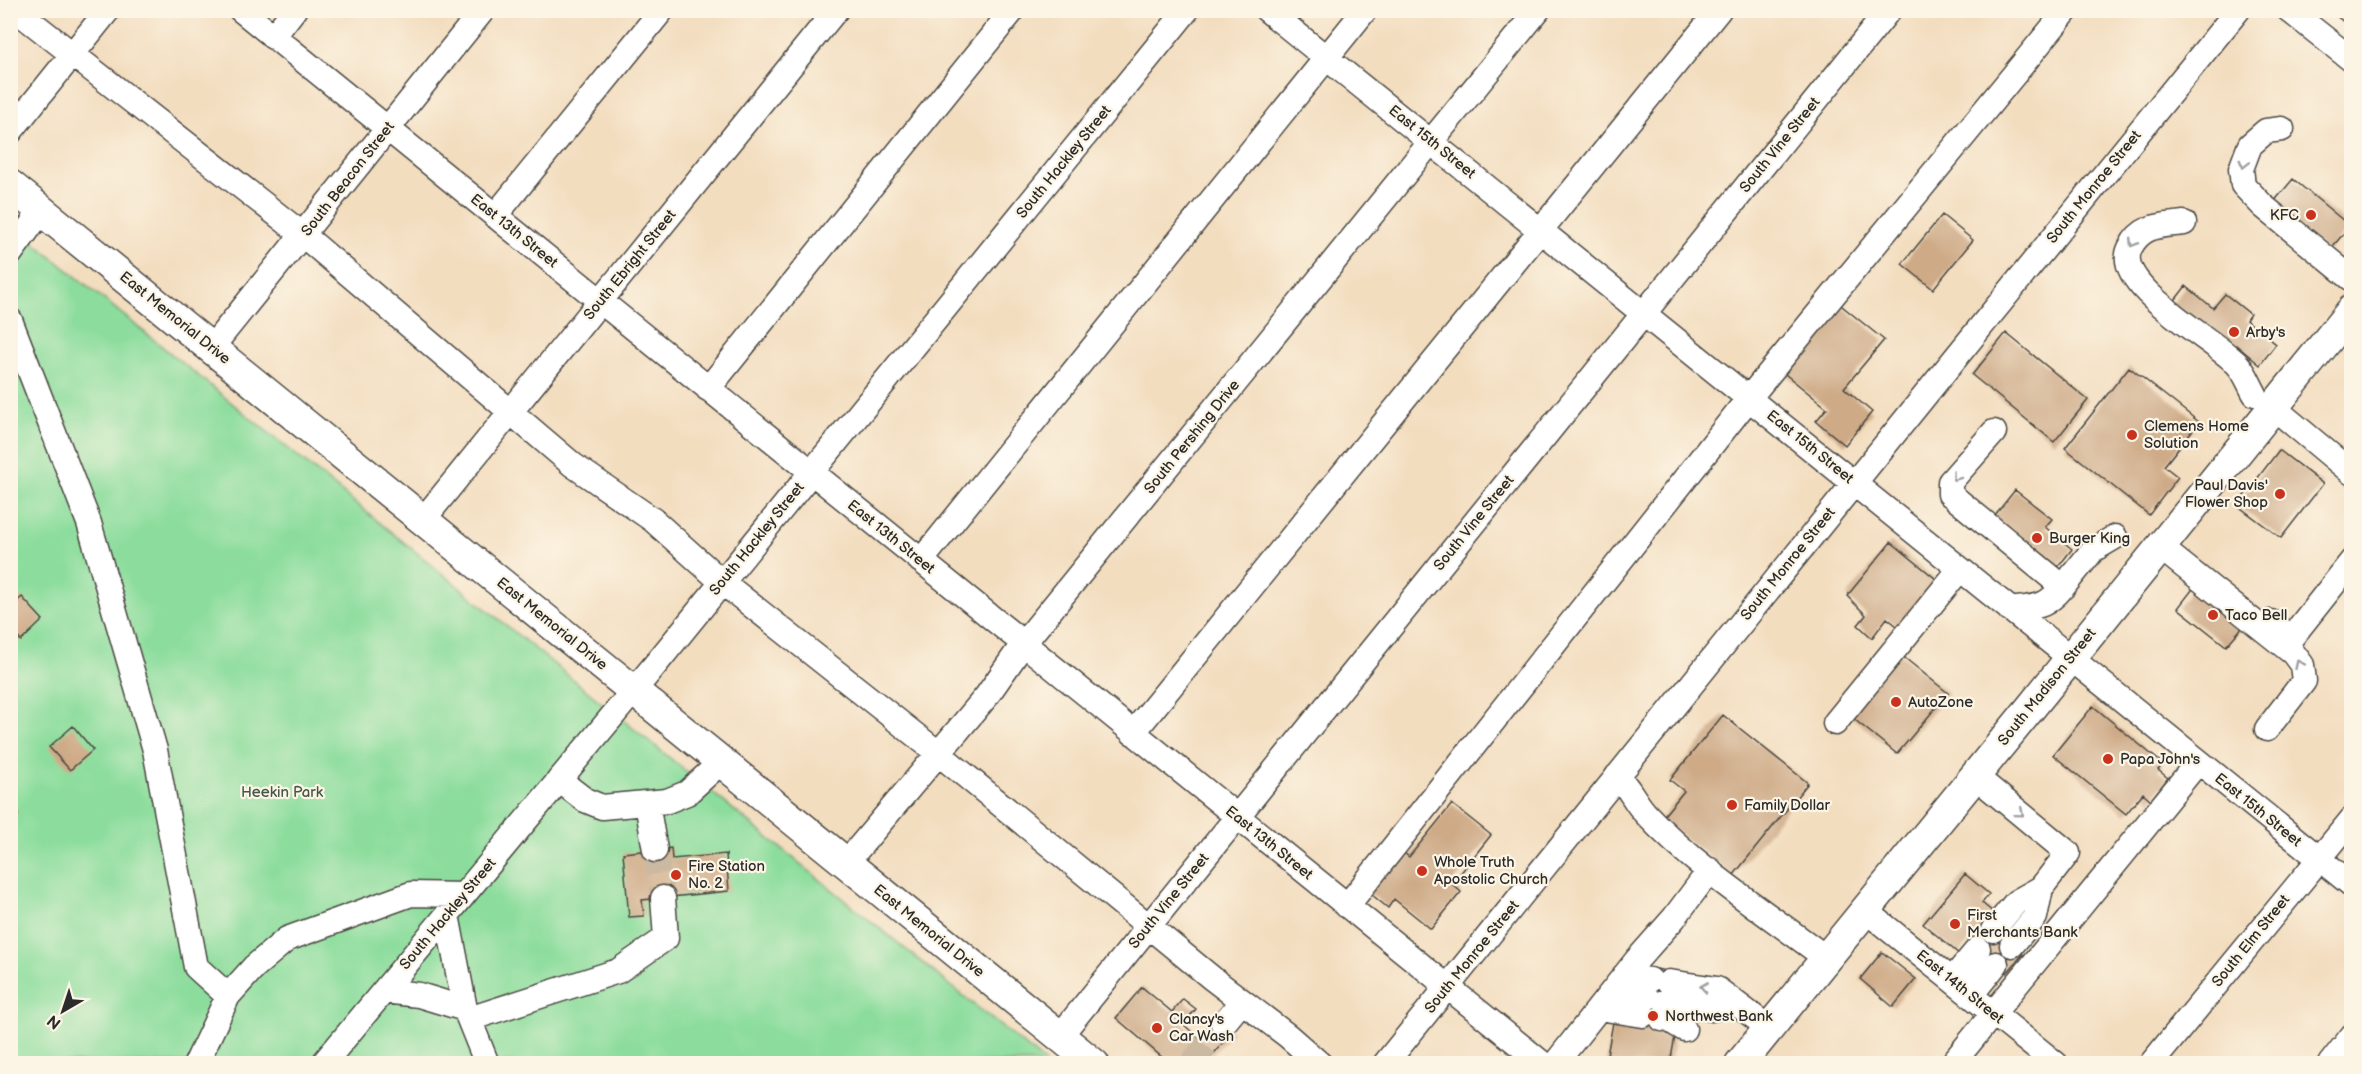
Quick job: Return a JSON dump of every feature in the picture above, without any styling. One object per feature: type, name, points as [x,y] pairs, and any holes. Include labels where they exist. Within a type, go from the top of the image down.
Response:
[{"type":"main road","name":"East Memorial Drive","points":[[10,185],[1094,1064]]},
{"type":"main road","name":"South Madison Street","points":[[1740,1064],[2160,546],[2264,401],[2352,310]]},
{"type":"street","points":[[16,10],[303,235],[573,465],[654,520],[722,582],[938,753],[1103,890],[1288,1036],[1320,1064]]},
{"type":"street","points":[[10,132],[108,10]]},
{"type":"street","name":"East 13th Street","points":[[240,10],[1542,1064]]},
{"type":"street","points":[[273,37],[294,10]]},
{"type":"street","name":"South Beacon Street","points":[[212,347],[483,10]]},
{"type":"street","points":[[495,216],[662,10]]},
{"type":"street","name":"South Ebright Street","points":[[423,520],[836,10]]},
{"type":"street","points":[[708,389],[1013,10]]},
{"type":"street","name":"South Hackley Street","points":[[323,1064],[812,473],[1187,10]]},
{"type":"street","name":"East 15th Street","points":[[1267,10],[2352,885]]},
{"type":"street","points":[[921,561],[1365,10]]},
{"type":"street","name":"South Pershing Drive","points":[[846,863],[986,697],[1023,644],[1538,10]]},
{"type":"street","points":[[1132,733],[1719,10]]},
{"type":"street","name":"South Vine Street","points":[[1060,1036],[1889,10]]},
{"type":"street","points":[[1347,906],[1749,398],[2067,10]]},
{"type":"street","name":"South Monroe Street","points":[[1385,1064],[2000,301],[2238,10]]},
{"type":"street","points":[[2289,10],[2352,60]]},
{"type":"street","points":[[2282,129],[2266,131],[2250,145],[2241,169],[2243,185],[2263,206],[2352,279]]},
{"type":"street","points":[[10,254],[42,210]]},
{"type":"street","points":[[2184,223],[2154,226],[2136,236],[2128,252],[2129,268],[2139,284],[2239,366],[2264,401],[2352,473]]},
{"type":"street","points":[[10,320],[89,523],[155,750],[196,967],[228,996]]},
{"type":"street","points":[[1994,432],[1950,482],[1950,494],[2063,587]]},
{"type":"street","points":[[2010,610],[2042,606],[2051,601],[2093,550],[2115,537]]},
{"type":"street","points":[[2160,546],[2294,653],[2302,665],[2304,681],[2267,729]]},
{"type":"street","points":[[2205,582],[2228,587],[2290,638],[2352,561]]},
{"type":"street","points":[[1835,723],[1960,569]]},
{"type":"street","points":[[559,780],[585,800],[602,807],[667,801],[687,793],[721,762]]},
{"type":"street","points":[[1952,1064],[2198,762]]},
{"type":"street","points":[[1617,776],[1629,787],[1643,811],[1710,870],[1826,958]]},
{"type":"street","points":[[1975,776],[2068,853],[2041,888],[2016,902],[2003,937]]},
{"type":"street","points":[[647,803],[655,850]]},
{"type":"street","name":"South Elm Street","points":[[2151,1064],[2352,819]]},
{"type":"street","points":[[1555,1064],[1674,918],[1710,870]]},
{"type":"street","points":[[196,1064],[228,996],[254,967],[287,939],[411,894],[463,895]]},
{"type":"street","points":[[384,991],[419,995],[467,1014],[618,971],[666,938],[663,898]]},
{"type":"street","name":"East 14th Street","points":[[1865,910],[2056,1064]]},
{"type":"street","points":[[447,915],[467,1014],[487,1064]]},
{"type":"street","points":[[1952,980],[1978,949]]},
{"type":"street","points":[[1971,995],[1996,964]]},
{"type":"street","points":[[1612,992],[1656,999],[1717,989],[1768,1028]]},
{"type":"street","points":[[1612,992],[1656,999],[1669,1020],[1684,1029]]},
{"type":"street","points":[[1223,1024],[1242,1001]]},
{"type":"street","points":[[2330,1064],[2352,1036]]},
{"type":"green space","name":"Heekin Park","points":[[11,224],[1046,1063],[11,1063]]},
{"type":"building","points":[[2329,10],[2352,10],[2352,25],[2350,27]]},
{"type":"building","name":"KFC","points":[[2293,179],[2350,226],[2328,252],[2272,204]]},
{"type":"building","points":[[1942,215],[1973,240],[1933,289],[1902,264]]},
{"type":"building","name":"Arby's","points":[[2186,286],[2213,308],[2225,294],[2250,314],[2246,320],[2276,344],[2260,365],[2236,345],[2231,351],[2172,304]]},
{"type":"building","points":[[1837,302],[1884,340],[1844,388],[1872,412],[1845,445],[1816,421],[1827,408],[1780,370]]},
{"type":"building","points":[[2006,333],[2088,400],[2054,442],[1972,375]]},
{"type":"building","name":"Clemens Home Solution","points":[[2129,367],[2199,422],[2164,466],[2178,477],[2149,515],[2065,448]]},
{"type":"building","name":"Paul Davis' Flower Shop","points":[[2279,450],[2323,484],[2281,538],[2237,505]]},
{"type":"building","name":"Burger King","points":[[2015,490],[2052,519],[2045,527],[2072,549],[2055,571],[1991,520]]},
{"type":"building","points":[[1891,542],[1942,584],[1907,634],[1887,618],[1872,638],[1858,625],[1866,615],[1847,596]]},
{"type":"building","name":"Taco Bell","points":[[2199,581],[2247,622],[2226,646],[2178,608]]},
{"type":"building","points":[[22,597],[43,620],[21,641],[10,629],[10,607]]},
{"type":"building","name":"AutoZone","points":[[1895,650],[1948,693],[1897,754],[1844,711]]},
{"type":"building","name":"Papa John's","points":[[2093,706],[2163,764],[2158,770],[2168,778],[2151,800],[2143,793],[2126,814],[2053,755]]},
{"type":"building","name":"Family Dollar","points":[[1723,715],[1808,783],[1733,876],[1661,819],[1684,791],[1670,780]]},
{"type":"building","points":[[73,726],[93,750],[70,770],[49,747]]},
{"type":"building","points":[[10,794],[18,814],[10,816]]},
{"type":"building","name":"Whole Truth Apostolic Church","points":[[1452,804],[1491,835],[1452,884],[1461,892],[1431,929],[1394,899],[1388,908],[1366,890],[1399,849],[1409,857]]},
{"type":"building","name":"Fire Station No. 2","points":[[671,848],[672,859],[726,854],[729,891],[642,900],[644,916],[629,917],[623,853]]},
{"type":"building","name":"First Merchants Bank","points":[[1965,874],[1989,894],[1982,903],[1994,913],[1986,924],[2023,954],[2007,973],[1969,942],[1959,954],[1923,924]]},
{"type":"building","points":[[1882,952],[1916,979],[1893,1007],[1860,979]]},
{"type":"building","name":"Northwest Bank","points":[[1652,968],[1671,972],[1676,1031],[1670,1064],[1621,1064],[1606,1061],[1614,1017]]},
{"type":"building","name":"Clancy's Car Wash","points":[[1142,987],[1172,1012],[1183,999],[1196,1009],[1183,1024],[1200,1039],[1217,1019],[1232,1032],[1205,1064],[1170,1064],[1116,1018]]},
{"type":"tunnel","points":[[655,850],[663,898]]},
{"type":"tunnel","points":[[1191,1064],[1223,1024]]},
{"type":"place","name":"KFC","points":[[2311,215]]},
{"type":"place","name":"Arby's","points":[[2234,332]]},
{"type":"place","name":"Clemens Home Solution","points":[[2132,435]]},
{"type":"place","name":"Paul Davis' Flower Shop","points":[[2280,494]]},
{"type":"place","name":"Burger King","points":[[2037,538]]},
{"type":"place","name":"Taco Bell","points":[[2213,615]]},
{"type":"place","name":"AutoZone","points":[[1896,702]]},
{"type":"place","name":"Papa John's","points":[[2108,759]]},
{"type":"place","name":"Family Dollar","points":[[1732,805]]},
{"type":"place","name":"Whole Truth Apostolic Church","points":[[1422,871]]},
{"type":"place","name":"Fire Station No. 2","points":[[676,875]]},
{"type":"place","name":"First Merchants Bank","points":[[1955,924]]},
{"type":"place","name":"Northwest Bank","points":[[1653,1016]]},
{"type":"place","name":"Clancy's Car Wash","points":[[1157,1028]]}]
